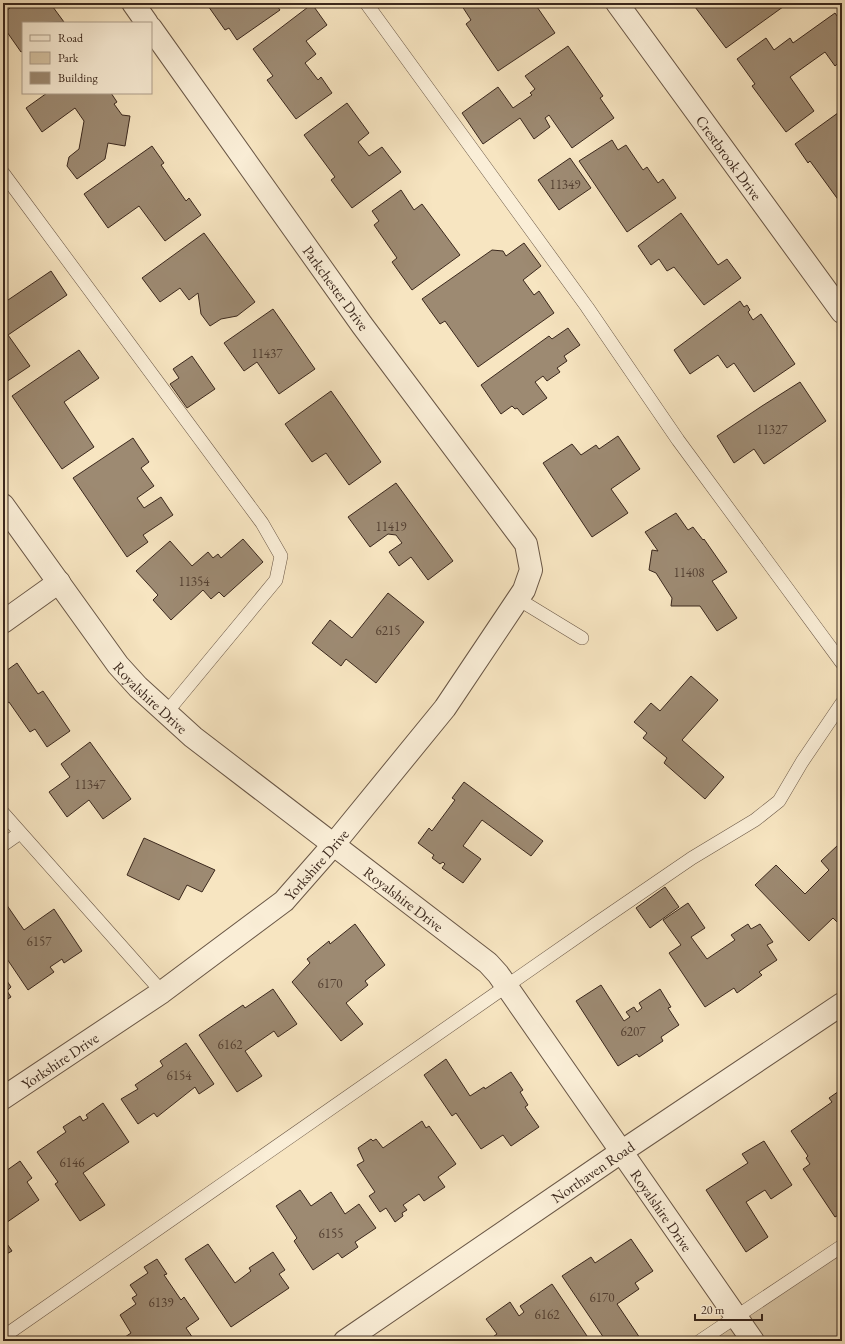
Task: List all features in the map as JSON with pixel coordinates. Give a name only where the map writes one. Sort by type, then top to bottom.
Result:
[{"type":"street","points":[[133,3],[146,22]]},
{"type":"street","name":"Crestbrook Drive","points":[[617,3],[842,312]]},
{"type":"street","name":"Parkchester Drive","points":[[152,29],[362,325],[526,544]]},
{"type":"street","name":"Royalshire Drive","points":[[3,505],[118,664],[138,688],[193,737],[488,963],[507,986],[621,1152],[754,1341]]},
{"type":"street","name":"Yorkshire Drive","points":[[3,1098],[162,992],[284,901],[334,844],[445,708],[524,590],[531,570],[526,544]]},
{"type":"street","points":[[3,622],[60,582]]},
{"type":"street","name":"Northaven Road","points":[[345,1341],[621,1152],[842,1004]]},
{"type":"lane","points":[[366,3],[587,307],[678,440],[842,664]]},
{"type":"lane","points":[[3,173],[262,523],[281,556],[276,580],[166,713]]},
{"type":"lane","points":[[518,599],[582,638]]},
{"type":"lane","points":[[3,1337],[692,858],[755,820],[779,801],[802,762],[842,703]]},
{"type":"lane","points":[[3,813],[162,992]]},
{"type":"lane","points":[[3,845],[20,833]]},
{"type":"lane","points":[[700,1341],[842,1246]]},
{"type":"green space","points":[[842,1252],[842,1341],[709,1341]]},
{"type":"building","points":[[7,3],[50,3],[64,22],[22,22],[21,52],[7,32],[3,34],[3,13],[10,8]]},
{"type":"building","points":[[206,3],[275,3],[280,10],[237,40],[229,28],[225,30]]},
{"type":"building","points":[[460,3],[528,3],[530,7],[535,4],[555,33],[498,71],[466,24],[471,20]]},
{"type":"building","points":[[692,3],[786,3],[787,4],[726,48]]},
{"type":"building","points":[[312,4],[327,25],[306,41],[316,54],[305,63],[318,80],[321,77],[332,93],[296,119],[267,80],[273,76],[253,49]]},
{"type":"building","points":[[835,13],[842,23],[842,60],[835,66],[825,52],[790,77],[814,111],[786,132],[752,86],[755,84],[737,59],[766,38],[774,50],[790,38],[793,43]]},
{"type":"building","points":[[568,46],[603,96],[600,98],[614,118],[572,148],[549,115],[545,118],[550,127],[534,139],[520,118],[483,144],[462,113],[498,87],[513,108],[532,95],[530,93],[535,89],[525,76]]},
{"type":"building","points":[[46,94],[112,94],[117,102],[114,104],[122,115],[130,116],[125,146],[108,143],[105,159],[77,179],[67,166],[69,157],[79,149],[84,121],[75,108],[42,132],[26,108]]},
{"type":"building","points":[[347,103],[369,133],[358,142],[369,156],[382,147],[401,172],[352,208],[331,180],[335,177],[304,135]]},
{"type":"building","points":[[842,110],[842,205],[810,161],[808,163],[795,144]]},
{"type":"building","points":[[612,140],[618,150],[626,145],[643,170],[647,167],[658,183],[663,179],[676,198],[627,232],[579,161]]},
{"type":"building","points":[[152,146],[164,163],[161,165],[186,201],[189,198],[201,215],[165,241],[139,206],[108,228],[84,194]]},
{"type":"building","points":[[570,158],[591,188],[559,210],[538,180]]},
{"type":"building","points":[[401,190],[414,210],[422,204],[460,255],[412,290],[392,262],[397,258],[374,225],[379,221],[372,211]]},
{"type":"building","points":[[681,213],[718,265],[727,259],[741,278],[704,305],[674,267],[667,271],[659,259],[651,265],[638,246]]},
{"type":"building","points":[[204,233],[255,302],[237,316],[221,319],[210,326],[201,314],[198,293],[189,300],[180,288],[160,302],[142,278]]},
{"type":"building","points":[[524,243],[541,266],[523,280],[534,295],[539,291],[554,313],[478,367],[445,321],[440,324],[422,299],[492,250],[503,251],[506,256]]},
{"type":"building","points":[[51,271],[67,295],[8,335],[30,366],[3,384],[3,296],[5,295],[8,300]]},
{"type":"building","points":[[740,301],[744,307],[747,305],[750,310],[748,312],[753,320],[761,314],[795,364],[754,392],[734,363],[727,368],[718,355],[690,374],[674,350]]},
{"type":"building","points":[[273,309],[315,369],[279,394],[257,362],[244,371],[224,343]]},
{"type":"building","points":[[568,328],[580,345],[564,356],[567,361],[557,368],[560,372],[547,381],[543,376],[535,382],[547,398],[523,415],[517,408],[515,409],[512,406],[501,414],[481,385],[549,336],[552,339]]},
{"type":"building","points":[[79,350],[99,378],[64,402],[94,447],[62,469],[12,396]]},
{"type":"building","points":[[192,356],[215,389],[187,408],[170,384],[179,378],[173,369]]},
{"type":"building","points":[[800,382],[826,421],[764,464],[754,449],[734,463],[717,436]]},
{"type":"building","points":[[331,391],[381,462],[349,485],[326,453],[312,462],[285,424]]},
{"type":"building","points":[[618,436],[640,469],[611,489],[628,513],[592,537],[543,463],[572,444],[581,455],[596,445],[599,449]]},
{"type":"building","points":[[133,438],[149,462],[141,468],[154,486],[137,498],[144,508],[161,497],[173,515],[143,535],[148,542],[127,557],[73,478]]},
{"type":"building","points":[[396,483],[453,561],[428,580],[411,557],[399,566],[389,552],[402,543],[396,535],[388,534],[370,547],[348,517]]},
{"type":"building","points":[[676,513],[688,530],[693,527],[703,540],[704,539],[727,572],[712,581],[737,618],[717,631],[700,606],[671,606],[672,598],[656,573],[649,570],[652,550],[658,551],[645,532]]},
{"type":"building","points":[[243,539],[263,562],[224,597],[219,592],[211,599],[203,590],[171,620],[153,600],[158,595],[136,571],[170,541],[192,566],[208,552],[213,558],[218,554],[221,558]]},
{"type":"building","points":[[388,593],[424,622],[376,683],[346,659],[341,666],[312,643],[330,620],[352,638]]},
{"type":"building","points":[[17,663],[38,694],[43,691],[70,731],[47,747],[35,729],[30,732],[9,702],[3,706],[3,673]]},
{"type":"building","points":[[691,676],[718,700],[682,740],[724,777],[705,799],[664,763],[667,758],[643,738],[647,733],[634,722],[651,703],[660,711]]},
{"type":"building","points":[[90,742],[131,799],[103,819],[89,800],[67,817],[49,792],[70,777],[61,764]]},
{"type":"building","points":[[464,782],[543,841],[531,856],[482,820],[463,846],[481,859],[463,883],[442,868],[445,864],[443,862],[440,864],[432,858],[434,855],[418,843],[429,828],[432,831],[455,800],[452,798]]},
{"type":"building","points":[[144,838],[215,870],[202,892],[187,885],[179,900],[127,875]]},
{"type":"building","points":[[838,845],[842,849],[842,920],[839,924],[833,918],[809,941],[755,885],[776,865],[805,894],[829,870],[821,861]]},
{"type":"building","points":[[665,887],[679,907],[650,928],[636,908]]},
{"type":"building","points":[[3,901],[24,930],[54,909],[82,951],[64,963],[62,959],[50,967],[54,972],[28,990],[3,953]]},
{"type":"building","points":[[688,903],[705,928],[691,937],[707,959],[735,940],[731,935],[748,924],[751,929],[760,924],[773,942],[767,945],[777,960],[759,972],[762,975],[737,993],[734,988],[705,1007],[669,953],[681,945],[663,920]]},
{"type":"building","points":[[355,924],[385,965],[365,981],[368,985],[346,1003],[363,1024],[341,1041],[292,982],[310,963],[307,959],[329,941],[330,944]]},
{"type":"building","points":[[3,975],[11,987],[7,991],[11,997],[3,1002]]},
{"type":"building","points":[[601,985],[624,1021],[630,1017],[626,1012],[634,1007],[637,1012],[642,1008],[639,1003],[660,989],[671,1007],[668,1008],[679,1025],[661,1037],[663,1041],[639,1057],[637,1054],[618,1066],[576,1001]]},
{"type":"building","points":[[273,989],[297,1024],[278,1037],[274,1031],[245,1051],[262,1076],[237,1092],[199,1035],[243,1005],[245,1008]]},
{"type":"building","points":[[186,1043],[214,1084],[199,1094],[195,1087],[157,1117],[154,1113],[138,1124],[121,1099],[138,1089],[135,1085],[163,1066],[160,1061]]},
{"type":"building","points":[[446,1059],[470,1096],[484,1087],[485,1089],[511,1072],[523,1090],[520,1092],[528,1105],[525,1107],[539,1127],[511,1146],[503,1135],[481,1149],[456,1113],[452,1116],[424,1075]]},
{"type":"building","points":[[842,1089],[842,1163],[840,1164],[842,1167],[842,1213],[835,1217],[803,1169],[810,1164],[806,1158],[808,1156],[791,1131],[832,1102],[829,1098]]},
{"type":"building","points":[[103,1103],[129,1142],[83,1173],[105,1205],[80,1221],[55,1184],[58,1182],[37,1152],[66,1132],[63,1127],[80,1116],[83,1121],[88,1118],[86,1115]]},
{"type":"building","points":[[422,1121],[426,1128],[429,1126],[456,1164],[438,1177],[445,1187],[424,1201],[419,1194],[403,1205],[407,1210],[402,1213],[403,1216],[395,1222],[386,1208],[380,1212],[369,1196],[375,1192],[357,1165],[364,1161],[358,1148],[371,1139],[373,1141],[376,1139],[383,1148]]},
{"type":"building","points":[[764,1141],[792,1185],[771,1199],[765,1190],[746,1202],[768,1237],[746,1252],[706,1190],[748,1163],[742,1154]]},
{"type":"building","points":[[20,1161],[32,1178],[27,1182],[39,1200],[3,1225],[3,1173]]},
{"type":"building","points":[[300,1190],[311,1206],[331,1192],[345,1214],[359,1204],[376,1228],[355,1242],[358,1247],[342,1258],[338,1253],[313,1270],[294,1241],[297,1238],[276,1206]]},
{"type":"building","points":[[3,1238],[12,1251],[3,1256]]},
{"type":"building","points":[[631,1239],[653,1271],[635,1283],[639,1289],[617,1304],[642,1341],[606,1341],[562,1276],[591,1257],[595,1263]]},
{"type":"building","points":[[208,1244],[235,1283],[251,1271],[249,1268],[273,1252],[285,1270],[279,1274],[289,1288],[231,1327],[185,1259]]},
{"type":"building","points":[[157,1259],[167,1274],[164,1275],[181,1300],[184,1297],[199,1319],[186,1328],[195,1341],[119,1341],[131,1333],[120,1315],[136,1304],[132,1298],[137,1295],[130,1285],[148,1273],[144,1267]]},
{"type":"building","points":[[552,1284],[587,1336],[580,1341],[487,1341],[497,1334],[486,1319],[510,1302],[519,1316],[524,1312],[520,1306]]}]
